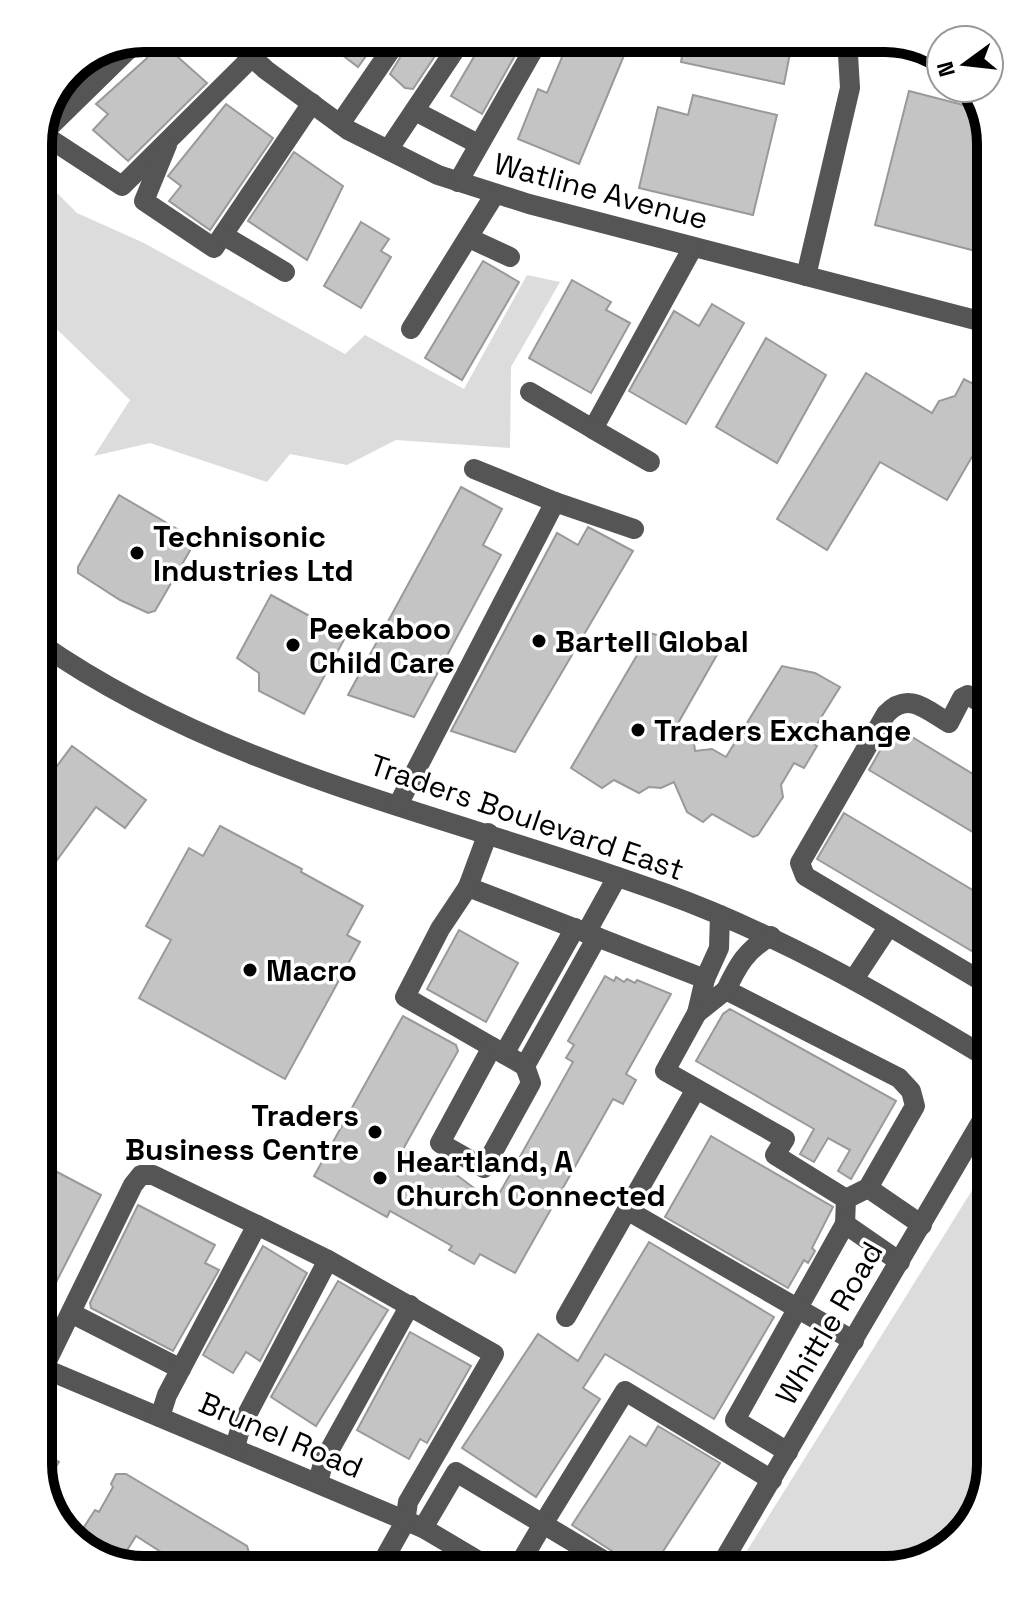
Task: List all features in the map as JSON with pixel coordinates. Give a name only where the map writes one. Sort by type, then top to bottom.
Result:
[{"type":"street","name":"Watline Avenue","points":[[245,52],[340,124],[458,182],[977,320]]},
{"type":"street","points":[[340,124],[389,52]]},
{"type":"street","points":[[388,150],[454,52]]},
{"type":"street","points":[[458,182],[532,52]]},
{"type":"street","points":[[806,276],[850,88],[848,52]]},
{"type":"street","points":[[55,121],[122,55]]},
{"type":"street","points":[[52,140],[122,186],[167,145],[251,58]]},
{"type":"street","points":[[167,145],[144,201],[214,248],[312,103]]},
{"type":"street","points":[[415,111],[478,144]]},
{"type":"street","points":[[411,329],[495,194]]},
{"type":"street","points":[[223,235],[285,272]]},
{"type":"street","points":[[469,238],[510,257]]},
{"type":"street","points":[[593,429],[693,247]]},
{"type":"street","points":[[530,392],[650,462]]},
{"type":"street","points":[[474,469],[555,502],[634,529]]},
{"type":"street","points":[[398,805],[555,502]]},
{"type":"street","name":"Traders Boulevard East","points":[[52,651],[111,689],[167,719],[245,752],[617,877],[771,936],[854,979],[977,1052]]},
{"type":"street","points":[[977,700],[968,695],[962,698],[949,723],[911,700],[898,702],[886,714],[800,863],[805,876],[977,978]]},
{"type":"street","points":[[488,833],[468,887],[440,929],[405,997],[498,1051],[525,1066],[531,1083],[484,1168],[440,1143],[498,1051],[586,933]]},
{"type":"street","points":[[525,1066],[586,933],[617,877]]},
{"type":"street","points":[[468,887],[705,979]]},
{"type":"street","points":[[720,915],[719,948],[705,979],[697,1013],[665,1071],[785,1139],[775,1155],[846,1199]]},
{"type":"street","points":[[854,979],[889,926]]},
{"type":"street","points":[[697,1013],[726,990],[745,955],[771,936]]},
{"type":"street","points":[[726,990],[899,1078],[911,1091],[915,1106],[868,1188],[846,1199]]},
{"type":"street","points":[[566,1317],[696,1089]]},
{"type":"street","name":"Whittle Road","points":[[726,1556],[977,1129]]},
{"type":"street","points":[[52,1348],[141,1175],[153,1175],[257,1225],[328,1260],[494,1354],[408,1502],[414,1525]]},
{"type":"street","points":[[868,1188],[922,1225]]},
{"type":"street","points":[[788,1452],[735,1420],[845,1224],[846,1199]]},
{"type":"street","points":[[627,1210],[854,1341]]},
{"type":"street","points":[[845,1224],[900,1262]]},
{"type":"street","points":[[160,1417],[181,1369],[257,1225]]},
{"type":"street","points":[[235,1447],[241,1426],[328,1260]]},
{"type":"street","points":[[318,1482],[324,1460],[410,1305]]},
{"type":"street","points":[[71,1313],[181,1369]]},
{"type":"street","name":"Brunel Road","points":[[52,1373],[318,1482],[414,1525],[470,1556]]},
{"type":"street","points":[[524,1556],[625,1391],[772,1480]]},
{"type":"street","points":[[389,1556],[456,1472],[597,1556]]},
{"type":"street","points":[[451,1556],[456,1548]]},
{"type":"shaded area","points":[[52,188],[77,213],[144,243],[345,354],[365,335],[464,389],[527,275],[560,282],[511,367],[510,448],[396,440],[347,465],[290,454],[267,482],[150,443],[94,456],[130,400],[52,325]]},
{"type":"shaded area","points":[[977,1182],[977,1464],[972,1493],[961,1515],[936,1540],[903,1554],[744,1556]]},
{"type":"building","points":[[151,52],[172,52],[207,83],[128,161],[93,130],[108,114],[96,104]]},
{"type":"building","points":[[338,52],[369,52],[358,67]]},
{"type":"building","points":[[403,52],[438,52],[413,89],[405,88],[390,74]]},
{"type":"building","points":[[477,52],[517,52],[482,114],[451,96]]},
{"type":"building","points":[[564,52],[625,53],[579,164],[518,139],[538,89],[547,93]]},
{"type":"building","points":[[683,52],[790,52],[784,84],[681,62]]},
{"type":"building","points":[[909,91],[925,95],[925,104],[968,106],[974,121],[977,144],[977,251],[875,225]]},
{"type":"building","points":[[693,95],[777,115],[753,215],[639,188],[658,107],[688,115]]},
{"type":"building","points":[[226,104],[273,138],[210,230],[169,201],[181,186],[168,176]]},
{"type":"building","points":[[294,152],[343,186],[307,260],[248,221]]},
{"type":"building","points":[[361,222],[389,239],[381,251],[391,257],[361,308],[324,286]]},
{"type":"building","points":[[483,261],[519,282],[462,380],[425,358]]},
{"type":"building","points":[[572,280],[611,302],[606,310],[630,323],[591,393],[529,358]]},
{"type":"building","points":[[712,304],[744,323],[686,424],[629,391],[674,311],[699,326]]},
{"type":"building","points":[[766,338],[826,375],[777,463],[716,427]]},
{"type":"building","points":[[866,373],[932,413],[939,401],[955,396],[964,379],[977,386],[977,401],[973,409],[977,411],[977,448],[947,500],[880,462],[827,550],[777,519]]},
{"type":"building","points":[[461,487],[502,509],[483,545],[501,555],[414,717],[348,695]]},
{"type":"building","name":"Technisonic Industries Ltd","points":[[119,495],[196,540],[155,611],[148,613],[120,600],[78,573],[78,567]]},
{"type":"building","name":"Bartell Global","points":[[588,527],[633,551],[515,752],[451,731],[557,533],[578,545]]},
{"type":"building","name":"Peekaboo Child Care","points":[[271,595],[346,636],[304,714],[259,691],[259,673],[237,658]]},
{"type":"building","name":"Traders Exchange","points":[[650,633],[718,653],[677,725],[693,735],[695,751],[712,749],[726,757],[782,666],[815,673],[840,687],[807,740],[817,746],[804,768],[794,763],[781,785],[783,797],[758,835],[753,837],[712,814],[703,822],[687,812],[674,782],[661,788],[649,787],[639,793],[614,780],[602,788],[571,768]]},
{"type":"building","points":[[894,726],[977,776],[977,835],[869,770]]},
{"type":"building","points":[[72,746],[146,800],[125,828],[96,807],[52,867],[52,773]]},
{"type":"building","points":[[844,813],[977,893],[977,954],[817,859]]},
{"type":"building","name":"Macro","points":[[220,826],[302,869],[301,872],[363,906],[347,935],[360,942],[285,1079],[139,998],[171,940],[146,926],[189,848],[203,856]]},
{"type":"building","points":[[459,930],[518,963],[486,1022],[427,989]]},
{"type":"building","name":"Traders Business Centre","points":[[605,976],[614,981],[616,977],[624,982],[627,979],[635,983],[637,980],[671,994],[626,1074],[636,1080],[623,1104],[613,1099],[515,1273],[480,1254],[474,1264],[449,1250],[452,1246],[390,1211],[387,1217],[314,1176],[403,1016],[456,1045],[458,1051],[402,1151],[458,1176],[494,1203],[573,1062],[566,1058],[574,1045],[568,1041]]},
{"type":"building","points":[[730,1009],[896,1101],[851,1179],[838,1171],[850,1150],[828,1138],[814,1162],[800,1154],[814,1129],[696,1061],[723,1014]]},
{"type":"building","points":[[711,1136],[833,1207],[812,1248],[815,1251],[808,1263],[804,1260],[788,1288],[665,1217]]},
{"type":"building","points":[[52,1169],[101,1195],[52,1290]]},
{"type":"building","points":[[138,1205],[215,1245],[205,1263],[219,1270],[173,1351],[91,1308],[90,1303]]},
{"type":"building","points":[[649,1242],[774,1317],[714,1419],[605,1354],[583,1388],[600,1399],[536,1497],[462,1448],[538,1334],[578,1361]]},
{"type":"building","points":[[263,1246],[307,1273],[260,1361],[246,1352],[233,1373],[203,1355]]},
{"type":"building","points":[[338,1281],[388,1310],[316,1426],[271,1397]]},
{"type":"building","points":[[410,1332],[471,1366],[427,1443],[420,1439],[409,1459],[357,1430]]},
{"type":"building","points":[[658,1426],[720,1463],[660,1556],[620,1556],[572,1525],[630,1436],[646,1446]]},
{"type":"building","points":[[52,1457],[59,1462],[53,1471]]},
{"type":"building","points":[[116,1474],[126,1474],[247,1546],[249,1553],[247,1556],[167,1556],[136,1536],[125,1554],[104,1546],[82,1531],[95,1510],[99,1512],[113,1487],[111,1484]]},
{"type":"place","name":"Technisonic Industries Ltd","points":[[137,553]]},
{"type":"place","name":"Bartell Global","points":[[539,641]]},
{"type":"place","name":"Peekaboo Child Care","points":[[293,645]]},
{"type":"place","name":"Traders Exchange","points":[[638,730]]},
{"type":"place","name":"Macro","points":[[250,970]]},
{"type":"place","name":"Traders Business Centre","points":[[375,1132]]},
{"type":"place","name":"Heartland, A Church Connected","points":[[380,1178]]}]
